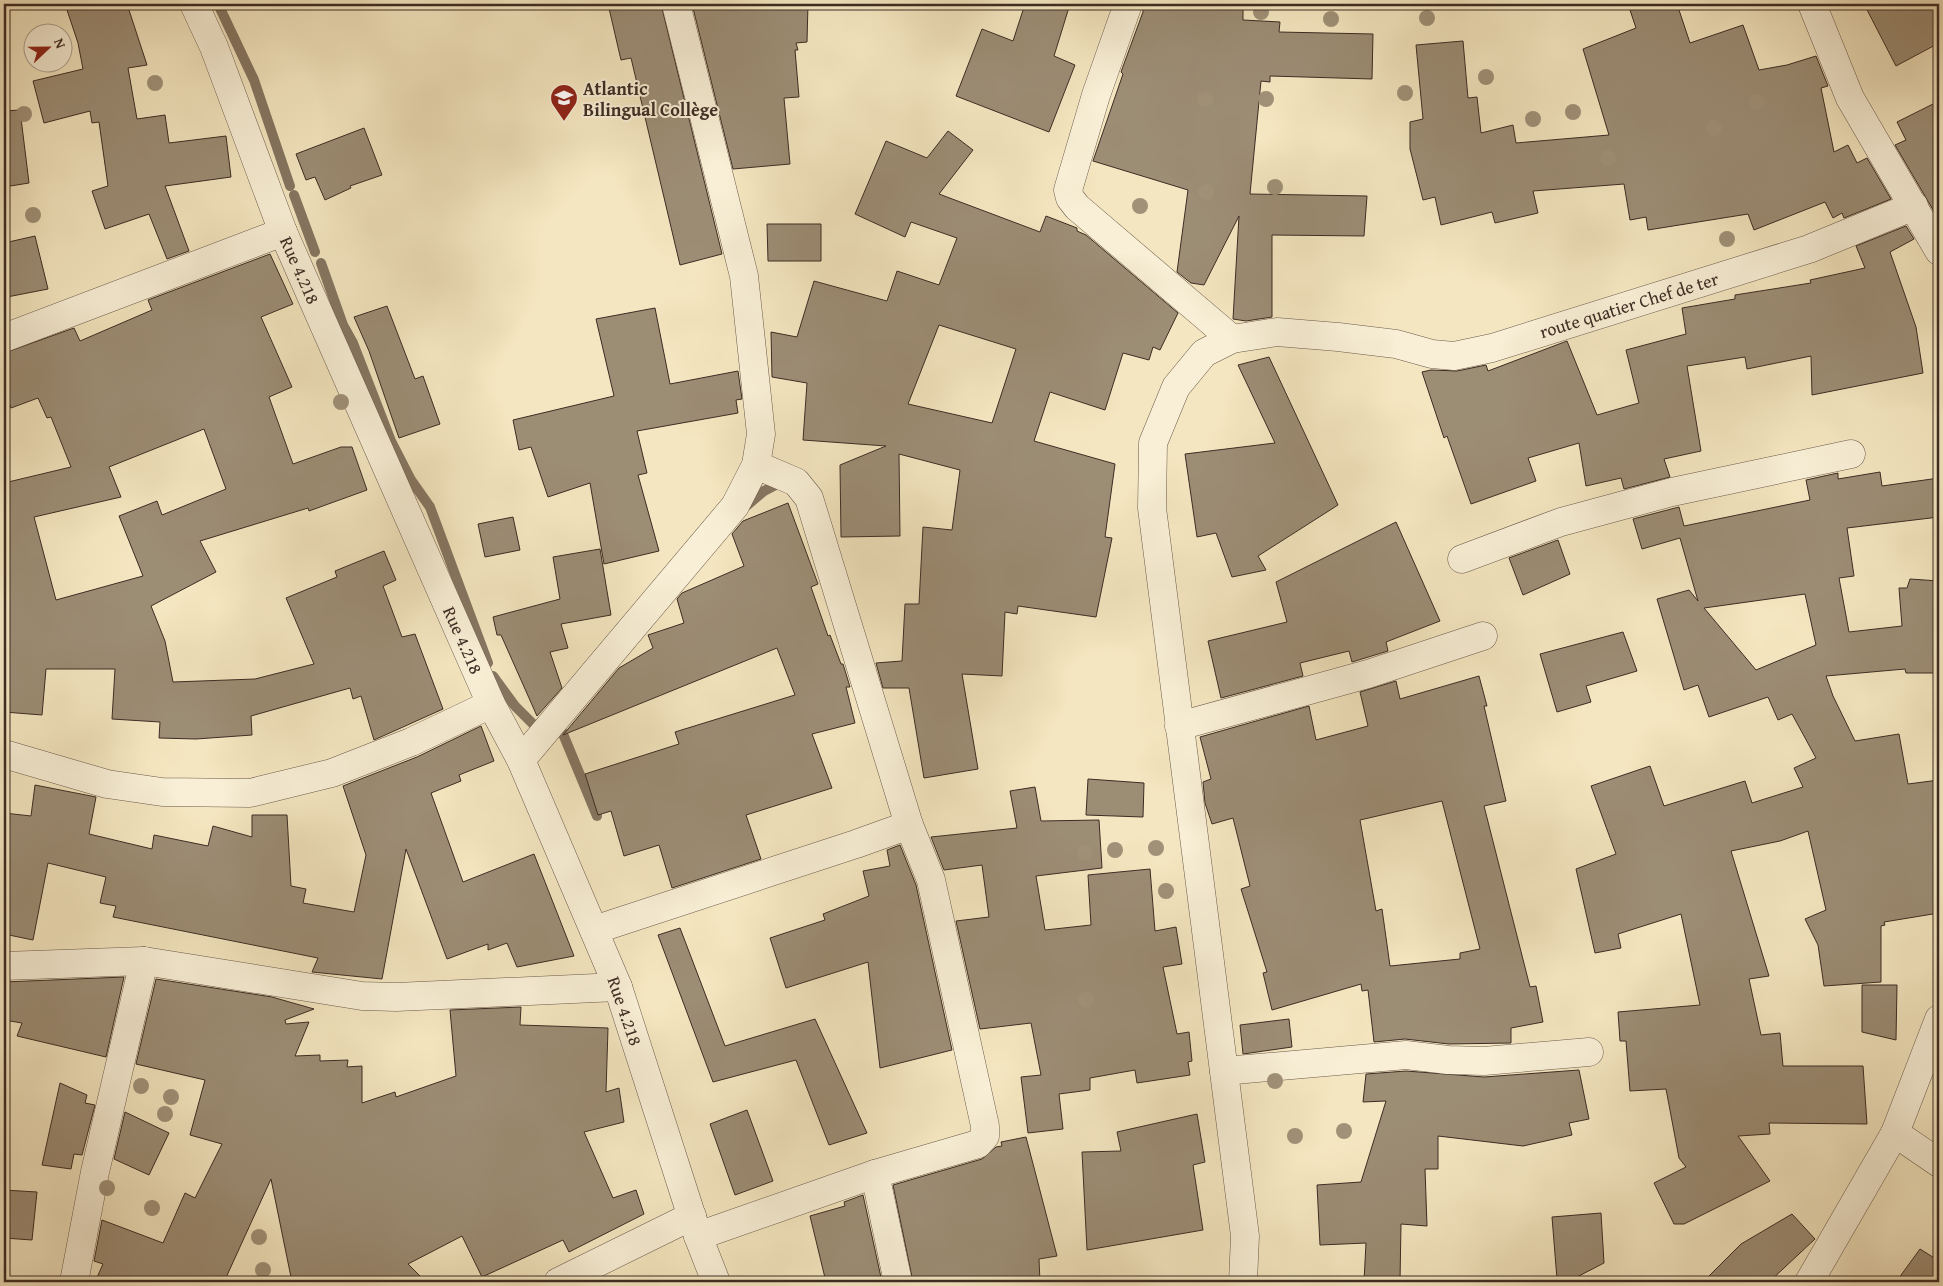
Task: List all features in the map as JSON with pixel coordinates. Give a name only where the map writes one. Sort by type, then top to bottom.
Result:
[{"type":"street","name":"Rue 4.218","points":[[194,4],[214,47],[283,232],[491,704],[521,760],[618,987],[695,1226],[716,1282]]},
{"type":"street","points":[[521,760],[735,506],[756,465],[762,434],[744,276],[676,4]]},
{"type":"street","points":[[1128,4],[1096,95],[1068,190],[1070,198],[1077,207],[1232,339]]},
{"type":"street","points":[[1812,4],[1850,98],[1939,251]]},
{"type":"street","name":"route quatier Chef de ter","points":[[1243,1282],[1244,1236],[1152,508],[1153,443],[1176,386],[1204,353],[1232,339],[1277,332],[1396,344],[1432,354],[1454,356],[1492,348],[1810,248],[1914,206]]},
{"type":"street","points":[[4,338],[283,232]]},
{"type":"street","points":[[1462,559],[1562,522],[1672,492],[1852,454]]},
{"type":"street","points":[[558,1282],[695,1226],[978,1144],[985,1136],[985,1126],[930,880],[909,825],[809,498],[796,482],[756,465]]},
{"type":"street","points":[[1179,726],[1368,674],[1483,636]]},
{"type":"street","points":[[4,754],[107,784],[162,792],[250,793],[332,773],[411,742],[491,704]]},
{"type":"street","points":[[594,930],[909,825]]},
{"type":"street","points":[[4,966],[144,961],[362,996],[396,997],[618,987]]},
{"type":"street","points":[[74,1282],[95,1172],[144,961]]},
{"type":"street","points":[[1809,1282],[1895,1133],[1939,1019]]},
{"type":"street","points":[[1224,1072],[1406,1054],[1448,1060],[1484,1061],[1589,1052]]},
{"type":"street","points":[[1895,1133],[1939,1163]]},
{"type":"street","points":[[874,1174],[898,1282]]},
{"type":"building","points":[[65,4],[127,4],[147,65],[128,68],[137,119],[165,115],[169,143],[226,136],[231,177],[165,186],[189,251],[167,259],[149,214],[105,229],[92,191],[108,186],[99,122],[92,123],[90,111],[44,123],[33,81],[83,69],[78,43]]},
{"type":"building","points":[[608,4],[661,4],[722,254],[680,265],[631,58],[621,60]]},
{"type":"building","points":[[692,4],[808,4],[807,42],[796,43],[798,50],[795,50],[799,97],[784,98],[790,164],[733,169]]},
{"type":"building","points":[[1025,4],[1070,4],[1054,56],[1075,65],[1049,132],[956,96],[982,29],[1013,41]]},
{"type":"building","points":[[1143,4],[1243,4],[1243,20],[1280,22],[1279,32],[1373,34],[1372,79],[1270,76],[1270,82],[1261,81],[1250,194],[1367,196],[1364,236],[1272,235],[1272,317],[1246,321],[1233,319],[1239,216],[1204,285],[1191,283],[1177,272],[1188,190],[1093,161],[1123,74],[1121,72],[1143,12]]},
{"type":"building","points":[[1628,4],[1677,4],[1690,43],[1743,25],[1759,70],[1787,65],[1816,56],[1828,86],[1821,88],[1834,152],[1848,145],[1857,163],[1867,158],[1891,199],[1844,218],[1842,213],[1833,218],[1825,202],[1754,230],[1748,214],[1648,230],[1646,217],[1630,220],[1624,184],[1533,191],[1538,213],[1495,223],[1492,212],[1441,225],[1435,197],[1423,200],[1410,149],[1410,122],[1423,119],[1416,45],[1463,41],[1468,98],[1477,97],[1481,133],[1513,125],[1516,143],[1609,135],[1583,49],[1636,28]]},
{"type":"building","points":[[1864,4],[1939,4],[1939,43],[1896,66]]},
{"type":"building","points":[[1939,101],[1939,220],[1895,145],[1906,140],[1897,122]]},
{"type":"building","points":[[20,110],[29,183],[4,187],[4,111]]},
{"type":"building","points":[[364,128],[382,175],[350,186],[351,188],[325,200],[315,177],[306,180],[296,154]]},
{"type":"building","points":[[948,131],[973,150],[939,194],[1040,232],[1046,216],[1077,228],[1077,231],[1086,235],[1178,313],[1160,350],[1153,347],[1149,360],[1123,353],[1105,410],[1050,392],[1034,441],[1115,464],[1105,537],[1112,538],[1096,617],[1018,606],[1017,614],[1005,612],[1002,676],[962,674],[978,769],[924,778],[909,688],[883,688],[876,663],[902,661],[905,604],[919,604],[923,527],[952,530],[960,470],[899,454],[900,536],[841,537],[840,465],[886,446],[803,440],[807,383],[772,377],[771,332],[797,337],[814,281],[887,301],[897,271],[939,285],[957,238],[911,222],[905,237],[855,214],[886,141],[927,158]],"holes":[[[939,325],[1016,349],[992,423],[908,404]]]},
{"type":"building","points":[[767,224],[821,224],[821,261],[768,261]]},
{"type":"building","points":[[1906,226],[1914,239],[1890,252],[1916,327],[1923,373],[1812,395],[1811,356],[1747,369],[1745,357],[1687,366],[1701,451],[1664,459],[1670,477],[1624,489],[1621,478],[1586,486],[1579,443],[1528,458],[1536,481],[1471,504],[1447,436],[1444,438],[1422,372],[1431,370],[1457,371],[1486,365],[1488,371],[1567,341],[1597,415],[1639,403],[1626,350],[1686,334],[1682,308],[1735,299],[1735,295],[1811,283],[1810,280],[1865,268],[1856,246]]},
{"type":"building","points":[[35,236],[48,289],[7,297],[4,284],[4,243]]},
{"type":"building","points":[[270,254],[293,304],[261,317],[292,387],[269,397],[293,464],[341,447],[352,447],[367,490],[309,511],[308,508],[200,541],[216,572],[151,606],[165,641],[173,682],[255,679],[314,664],[286,598],[337,577],[335,571],[384,551],[396,580],[383,586],[402,637],[415,634],[443,709],[374,740],[361,696],[353,699],[350,688],[251,716],[252,735],[196,739],[159,738],[160,722],[112,719],[115,669],[46,669],[42,715],[4,712],[4,483],[71,467],[51,417],[47,418],[38,398],[11,408],[4,389],[4,353],[74,328],[80,341],[152,310],[148,300]],"holes":[[[204,429],[226,489],[162,515],[157,501],[119,516],[143,576],[56,600],[34,517],[121,497],[109,467]]]},
{"type":"building","points":[[387,306],[415,379],[423,376],[440,424],[399,438],[369,351],[354,317]]},
{"type":"building","points":[[655,308],[670,384],[738,371],[742,399],[736,400],[738,413],[637,431],[647,473],[638,475],[659,551],[604,564],[590,483],[548,497],[531,447],[519,450],[513,420],[614,396],[596,319]]},
{"type":"building","points":[[1269,357],[1338,505],[1258,556],[1266,570],[1232,577],[1216,533],[1197,537],[1185,454],[1275,443],[1238,365]]},
{"type":"building","points":[[1880,472],[1882,486],[1939,478],[1939,517],[1847,528],[1854,576],[1839,578],[1849,632],[1902,626],[1899,588],[1907,588],[1910,579],[1939,581],[1939,673],[1906,673],[1905,669],[1826,676],[1833,696],[1855,741],[1899,734],[1908,784],[1939,780],[1939,913],[1884,922],[1885,925],[1881,926],[1881,982],[1824,986],[1818,945],[1805,919],[1826,910],[1808,831],[1780,841],[1731,851],[1769,976],[1749,979],[1761,1035],[1780,1033],[1783,1066],[1863,1066],[1867,1124],[1769,1123],[1770,1134],[1738,1136],[1770,1181],[1684,1224],[1674,1224],[1654,1183],[1686,1167],[1679,1158],[1666,1089],[1630,1091],[1626,1041],[1620,1041],[1618,1012],[1700,1005],[1681,914],[1618,934],[1621,948],[1595,953],[1576,869],[1616,854],[1591,786],[1650,766],[1664,806],[1745,781],[1752,803],[1803,787],[1794,768],[1816,758],[1792,714],[1778,720],[1768,697],[1709,717],[1698,685],[1684,690],[1657,599],[1689,590],[1698,601],[1680,538],[1642,549],[1633,519],[1679,507],[1684,526],[1810,500],[1806,480],[1838,473],[1838,479]],"holes":[[[1805,594],[1816,645],[1756,670],[1704,608]]]},
{"type":"building","points":[[788,503],[818,584],[811,587],[828,636],[830,635],[841,664],[843,664],[850,687],[846,687],[855,723],[812,734],[832,788],[746,815],[761,859],[672,888],[659,845],[624,856],[611,811],[598,815],[585,774],[679,744],[675,732],[795,695],[777,648],[563,735],[619,668],[653,648],[648,635],[684,623],[677,599],[682,593],[744,566],[732,534],[743,521]]},
{"type":"building","points":[[513,517],[520,550],[485,557],[478,524]]},
{"type":"building","points":[[1396,522],[1440,621],[1386,642],[1388,651],[1352,662],[1349,651],[1300,663],[1303,676],[1221,698],[1208,641],[1287,622],[1276,582]]},
{"type":"building","points":[[1558,540],[1570,574],[1523,595],[1509,558]]},
{"type":"building","points":[[600,549],[611,615],[561,624],[568,648],[550,652],[562,688],[537,716],[501,635],[497,635],[493,617],[560,599],[553,557]]},
{"type":"building","points":[[1623,632],[1637,671],[1586,686],[1591,702],[1557,712],[1540,654]]},
{"type":"building","points":[[1479,676],[1506,801],[1484,806],[1530,987],[1536,986],[1543,1022],[1511,1028],[1511,1043],[1449,1044],[1405,1039],[1374,1042],[1368,990],[1362,991],[1361,984],[1272,1010],[1263,973],[1267,972],[1241,889],[1250,886],[1233,818],[1212,824],[1205,803],[1203,782],[1211,779],[1200,737],[1309,706],[1316,740],[1368,726],[1360,692],[1396,681],[1400,699]],"holes":[[[1442,801],[1480,949],[1460,953],[1460,959],[1390,966],[1382,909],[1376,911],[1360,820]]]},
{"type":"building","points":[[481,726],[494,761],[459,775],[461,781],[431,793],[463,882],[534,854],[574,956],[517,967],[507,943],[488,950],[488,944],[447,959],[406,849],[382,979],[312,972],[318,958],[113,917],[116,906],[100,903],[106,877],[48,863],[33,940],[4,934],[4,813],[31,816],[35,785],[96,797],[89,834],[152,849],[154,835],[208,846],[213,826],[252,837],[252,815],[287,815],[291,886],[306,889],[303,903],[354,912],[366,855],[343,786],[417,757]]},
{"type":"building","points":[[1088,779],[1144,783],[1143,817],[1086,815]]},
{"type":"building","points":[[1035,787],[1041,821],[1099,820],[1102,868],[1036,876],[1045,930],[1091,925],[1088,875],[1150,869],[1155,931],[1176,927],[1182,964],[1163,967],[1177,1034],[1189,1032],[1192,1061],[1188,1062],[1190,1075],[1137,1083],[1135,1070],[1090,1078],[1090,1090],[1059,1094],[1063,1129],[1028,1133],[1021,1077],[1041,1075],[1031,1023],[980,1029],[956,921],[989,917],[982,865],[944,870],[931,837],[1017,828],[1010,791]]},
{"type":"building","points":[[900,845],[916,885],[952,1050],[880,1068],[868,962],[786,988],[770,938],[825,920],[823,914],[869,896],[863,871],[890,866],[887,850]]},
{"type":"building","points":[[680,928],[725,1046],[815,1019],[867,1133],[829,1145],[796,1060],[713,1082],[658,935]]},
{"type":"building","points":[[124,977],[106,1057],[17,1036],[22,1023],[4,1020],[4,982]]},
{"type":"building","points":[[156,979],[272,997],[314,1009],[285,1020],[286,1024],[309,1022],[295,1056],[320,1055],[320,1061],[348,1060],[347,1067],[362,1066],[362,1103],[395,1092],[396,1097],[456,1076],[450,1010],[521,1007],[520,1025],[608,1028],[606,1092],[619,1088],[624,1122],[584,1132],[613,1198],[636,1190],[644,1214],[569,1252],[563,1240],[482,1277],[462,1236],[408,1264],[426,1282],[292,1282],[271,1179],[224,1282],[95,1282],[103,1264],[94,1261],[102,1220],[163,1243],[185,1193],[195,1198],[222,1144],[190,1135],[205,1080],[136,1064]]},
{"type":"building","points":[[1862,985],[1897,985],[1896,1040],[1862,1032]]},
{"type":"building","points":[[1289,1019],[1292,1047],[1243,1054],[1240,1025]]},
{"type":"building","points":[[1579,1070],[1589,1119],[1569,1123],[1572,1135],[1523,1146],[1438,1136],[1438,1169],[1425,1169],[1427,1226],[1401,1224],[1400,1282],[1364,1282],[1366,1243],[1320,1245],[1317,1185],[1361,1182],[1386,1101],[1363,1102],[1366,1074],[1406,1071],[1484,1077]]},
{"type":"building","points":[[60,1083],[87,1095],[85,1103],[95,1105],[82,1155],[74,1154],[71,1169],[42,1165]]},
{"type":"building","points":[[747,1110],[773,1181],[735,1195],[710,1124]]},
{"type":"building","points":[[125,1112],[169,1133],[149,1175],[114,1159]]},
{"type":"building","points":[[1197,1114],[1205,1162],[1193,1165],[1203,1230],[1087,1250],[1082,1152],[1121,1151],[1117,1132]]},
{"type":"building","points":[[1026,1137],[1057,1256],[1039,1259],[1040,1282],[913,1282],[893,1185],[982,1159],[996,1147],[1002,1146],[1001,1142]]},
{"type":"building","points":[[4,1190],[37,1192],[32,1240],[4,1238]]},
{"type":"building","points":[[863,1195],[882,1282],[826,1282],[810,1216],[845,1206],[844,1202]]},
{"type":"building","points":[[1601,1213],[1604,1263],[1575,1278],[1557,1279],[1552,1217]]},
{"type":"building","points":[[1792,1214],[1815,1239],[1769,1282],[1703,1282],[1741,1244]]},
{"type":"building","points":[[1920,1249],[1939,1261],[1939,1282],[1896,1282]]},
{"type":"waterway","points":[[218,4],[254,80],[290,186]]},
{"type":"waterway","points":[[294,195],[315,252]]},
{"type":"waterway","points":[[321,263],[343,325],[353,343],[391,441],[411,480],[430,507],[488,663]]},
{"type":"waterway","points":[[744,508],[764,491],[783,481]]},
{"type":"waterway","points":[[493,676],[515,706],[534,725]]},
{"type":"waterway","points":[[561,729],[597,816]]},
{"type":"place","name":"Atlantic Bilingual Collège","points":[[564,122]]}]
